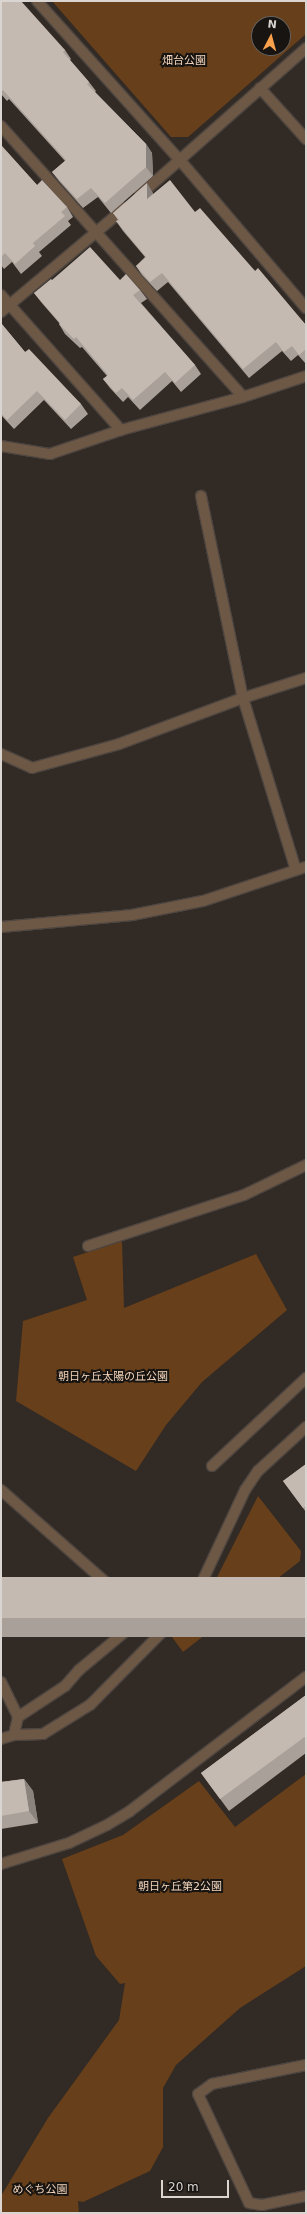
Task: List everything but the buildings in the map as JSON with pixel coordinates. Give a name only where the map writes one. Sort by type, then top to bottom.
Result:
[{"type":"street","points":[[38,1],[179,160],[306,308]]},
{"type":"street","points":[[1,312],[97,234],[306,48]]},
{"type":"street","points":[[260,88],[306,139]]},
{"type":"street","points":[[1,126],[242,397]]},
{"type":"street","points":[[1,295],[121,430]]},
{"type":"street","points":[[1,446],[50,454],[121,430],[242,397],[306,376]]},
{"type":"street","points":[[201,496],[243,698],[296,870]]},
{"type":"street","points":[[1,754],[32,768],[119,744],[243,698],[306,678]]},
{"type":"street","points":[[1,927],[132,915],[154,911],[203,901],[306,867]]},
{"type":"street","points":[[88,1246],[244,1195],[306,1165]]},
{"type":"street","points":[[212,1466],[306,1378]]},
{"type":"street","points":[[1,1739],[14,1735],[43,1734],[90,1705],[158,1636],[201,1584],[245,1490],[254,1477],[306,1426]]},
{"type":"street","points":[[1,1490],[144,1616],[79,1670],[65,1686],[18,1717]]},
{"type":"street","points":[[1,1864],[70,1842],[101,1828],[130,1811],[306,1677]]},
{"type":"street","points":[[1,1682],[18,1717],[14,1735]]},
{"type":"street","points":[[306,2065],[212,2084],[198,2094],[249,2203],[263,2209],[306,2196]]},
{"type":"green space","name":"畑台公園","points":[[52,1],[306,1],[306,34],[291,47],[291,16],[251,16],[251,56],[281,56],[188,137],[171,137]]},
{"type":"green space","name":"朝日ヶ丘太陽の丘公園","points":[[122,1241],[124,1308],[256,1254],[287,1310],[202,1382],[166,1425],[136,1471],[16,1401],[23,1321],[87,1300],[73,1257]]},
{"type":"green space","points":[[258,1496],[301,1551],[300,1561],[183,1652],[172,1637],[211,1589]]},
{"type":"green space","points":[[306,1774],[306,1966],[240,2008],[176,2065],[163,2088],[163,2147],[150,2171],[83,2202],[78,2201],[79,2213],[1,2213],[1,2196],[48,2118],[119,2020],[125,1983],[120,1984],[96,1956],[62,1859],[123,1835],[199,1781],[235,1827]]},
{"type":"park label","name":"朝日ヶ丘第2公園","points":[[180,1887]]},
{"type":"park label","name":"めぐち公園","points":[[40,2190]]}]
